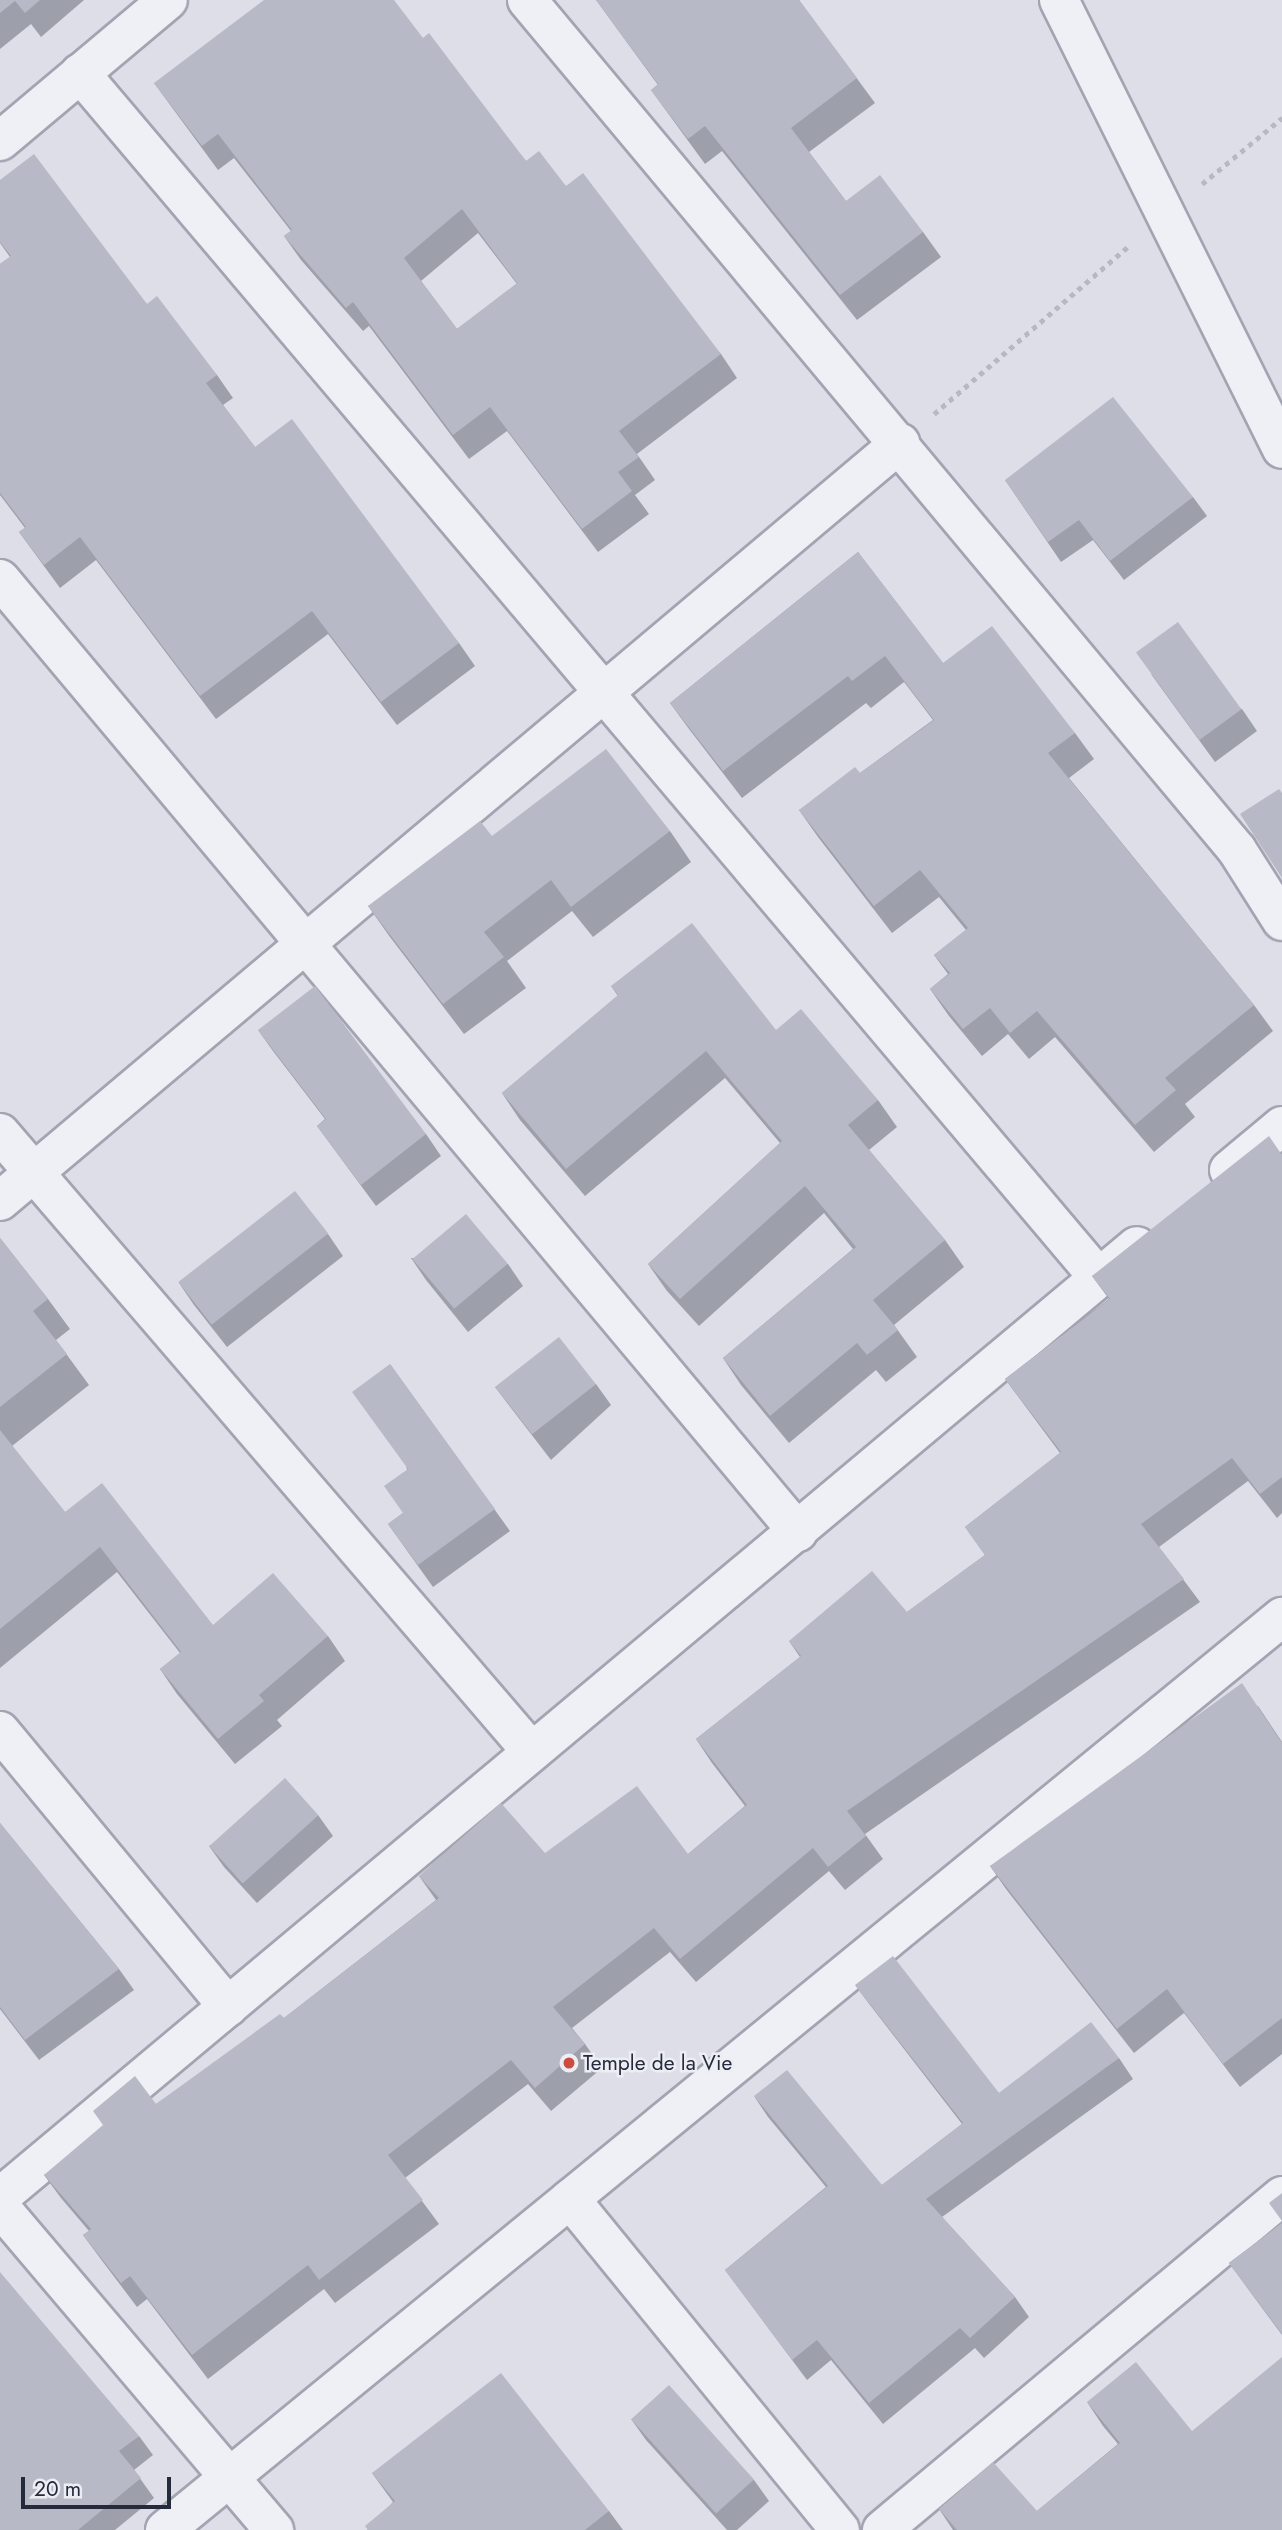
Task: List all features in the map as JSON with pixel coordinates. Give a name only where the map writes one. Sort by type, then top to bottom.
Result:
[{"type":"street","points":[[0,141],[168,0]]},
{"type":"street","points":[[527,0],[900,443],[1237,850],[1282,921]]},
{"type":"street","points":[[1059,0],[1168,213],[1282,449]]},
{"type":"street","points":[[80,73],[1098,1278]]},
{"type":"street","points":[[0,1202],[900,443]]},
{"type":"street","points":[[0,579],[798,1532]]},
{"type":"street","points":[[1200,1194],[1282,1126]]},
{"type":"street","points":[[0,1133],[532,1752]]},
{"type":"street","points":[[0,2197],[1170,1219]]},
{"type":"street","points":[[165,2530],[228,2475],[1282,1617]]},
{"type":"street","points":[[0,1731],[228,2007]]},
{"type":"street","points":[[882,2530],[1282,2196]]},
{"type":"street","points":[[570,2199],[840,2530]]},
{"type":"street","points":[[0,2207],[274,2530]]},
{"type":"path","points":[[900,443],[1282,118]]},
{"type":"building","points":[[0,0],[40,0],[25,13],[15,1],[0,13]]},
{"type":"building","points":[[264,0],[394,0],[423,38],[429,33],[526,161],[539,151],[566,186],[583,173],[721,354],[619,431],[639,457],[618,472],[632,491],[582,529],[490,407],[453,435],[353,302],[346,308],[284,236],[292,230],[218,134],[202,146],[154,83]],"holes":[[[462,209],[517,283],[457,329],[404,258]]]},
{"type":"building","points":[[596,0],[799,0],[857,78],[791,128],[846,201],[880,175],[923,232],[840,295],[705,126],[688,139],[651,90],[658,84]]},
{"type":"building","points":[[34,154],[147,304],[157,296],[217,375],[206,383],[255,447],[292,419],[459,643],[381,702],[312,611],[200,696],[80,537],[44,565],[19,532],[26,527],[0,493],[0,264],[11,256],[0,242],[0,180]]},
{"type":"building","points":[[1113,397],[1193,497],[1110,561],[1079,520],[1048,542],[1005,480]]},
{"type":"building","points":[[858,552],[943,663],[992,626],[1075,733],[1048,753],[1254,1005],[1165,1078],[1176,1090],[1135,1125],[1037,1011],[1010,1033],[990,1008],[963,1029],[930,989],[950,973],[934,955],[968,928],[920,870],[874,906],[799,810],[855,767],[860,773],[934,720],[885,656],[852,681],[848,676],[723,771],[670,703]]},
{"type":"building","points":[[1178,622],[1241,709],[1199,740],[1136,653]]},
{"type":"building","points":[[606,749],[670,831],[571,907],[551,880],[484,932],[504,957],[443,1004],[368,906],[480,821],[492,836]]},
{"type":"building","points":[[1279,789],[1282,793],[1282,878],[1240,814]]},
{"type":"building","points":[[692,923],[776,1030],[801,1009],[878,1100],[848,1125],[945,1240],[873,1300],[898,1330],[867,1355],[857,1343],[770,1416],[723,1358],[856,1247],[805,1186],[680,1299],[648,1264],[782,1141],[706,1051],[566,1169],[502,1093],[618,995],[611,986]]},
{"type":"building","points":[[315,986],[426,1134],[361,1185],[317,1126],[326,1119],[258,1030]]},
{"type":"building","points":[[1269,1136],[1282,1155],[1282,1477],[1260,1494],[1232,1458],[1141,1524],[1184,1579],[847,1811],[866,1836],[828,1867],[813,1848],[680,1959],[654,1928],[553,2007],[585,2044],[535,2088],[511,2060],[388,2155],[423,2200],[319,2280],[308,2265],[192,2355],[130,2276],[121,2283],[83,2235],[91,2229],[44,2175],[103,2125],[93,2111],[135,2076],[156,2104],[280,2014],[284,2018],[439,1898],[419,1876],[501,1803],[545,1853],[637,1786],[688,1854],[747,1805],[696,1739],[801,1656],[789,1641],[872,1571],[907,1612],[985,1555],[965,1527],[1061,1452],[1005,1379],[1110,1299],[1092,1276]]},
{"type":"building","points":[[295,1191],[328,1234],[212,1325],[178,1282]]},
{"type":"building","points":[[466,1214],[508,1264],[454,1309],[412,1259]]},
{"type":"building","points":[[0,1238],[48,1299],[33,1311],[67,1354],[0,1407]]},
{"type":"building","points":[[559,1337],[596,1384],[532,1434],[495,1387]]},
{"type":"building","points":[[390,1364],[495,1509],[418,1565],[388,1524],[403,1513],[384,1486],[408,1469],[352,1392]]},
{"type":"building","points":[[0,1430],[65,1512],[102,1483],[213,1625],[273,1573],[328,1636],[259,1695],[264,1701],[218,1739],[160,1669],[181,1652],[100,1547],[0,1629]]},
{"type":"building","points":[[1242,1683],[1282,1743],[1282,2018],[1223,2064],[1167,1989],[1117,2029],[990,1866]]},
{"type":"building","points":[[285,1778],[318,1815],[243,1883],[209,1846]]},
{"type":"building","points":[[0,1823],[119,1969],[25,2040],[0,2007]]},
{"type":"building","points":[[893,1956],[999,2093],[1091,2022],[1119,2058],[926,2199],[1015,2297],[970,2338],[960,2328],[869,2403],[817,2340],[792,2360],[725,2270],[828,2186],[754,2096],[787,2070],[882,2185],[963,2123],[855,1985]]},
{"type":"building","points":[[1282,2193],[1282,2221],[1269,2203]]},
{"type":"building","points":[[1282,2223],[1282,2334],[1229,2263]]},
{"type":"building","points":[[0,2272],[139,2436],[119,2451],[141,2478],[78,2530],[0,2530]]},
{"type":"building","points":[[1282,2357],[1282,2530],[957,2530],[939,2509],[993,2462],[1037,2511],[1120,2443],[1087,2402],[1136,2362],[1192,2431]]},
{"type":"building","points":[[501,2373],[609,2511],[585,2530],[368,2530],[365,2526],[395,2501],[372,2473]]},
{"type":"building","points":[[669,2385],[754,2479],[716,2514],[631,2419]]},
{"type":"place","name":"Temple de la Vie","points":[[569,2063]]}]
